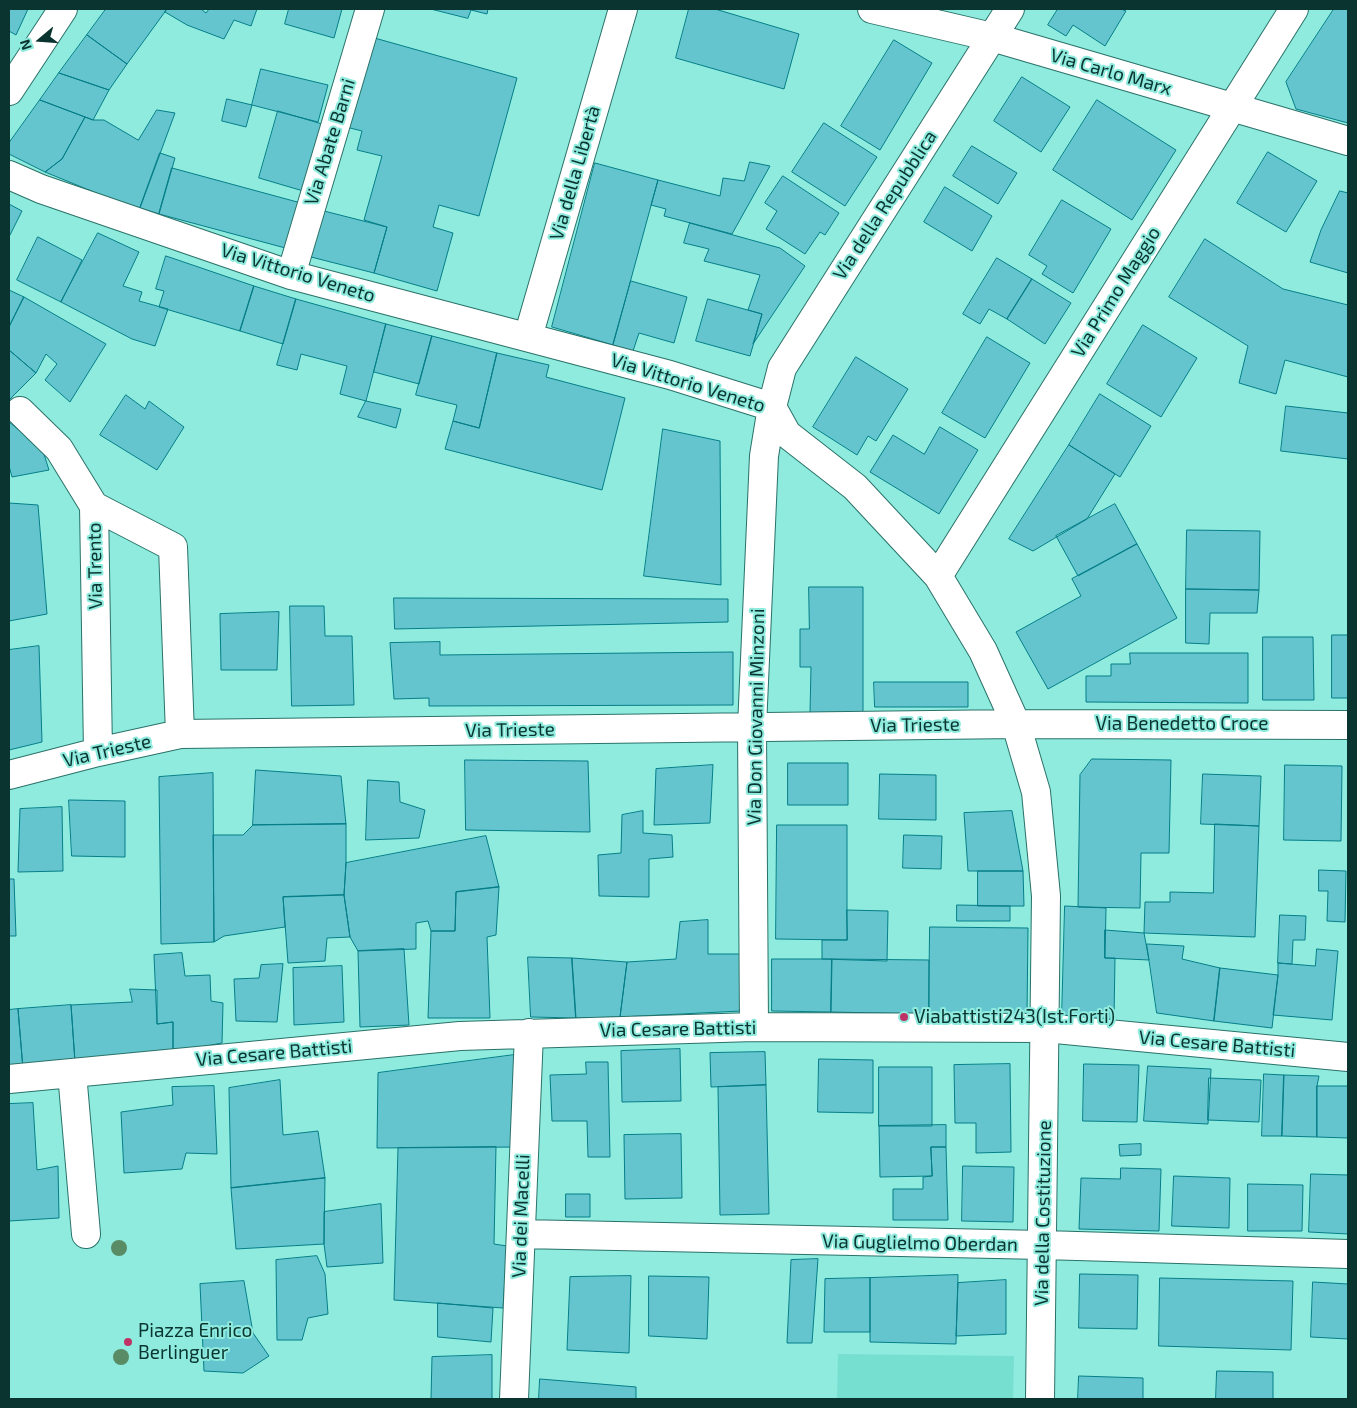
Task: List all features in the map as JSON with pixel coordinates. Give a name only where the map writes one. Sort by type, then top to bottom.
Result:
[{"type":"street","points":[[9,91],[63,9]]},
{"type":"street","name":"Via Abate Barni","points":[[291,275],[370,9]]},
{"type":"street","name":"Via della Libertà","points":[[528,337],[623,9]]},
{"type":"street","name":"Via Carlo Marx","points":[[872,9],[992,37],[1348,142]]},
{"type":"street","name":"Via della Repubblica","points":[[772,407],[782,368],[1010,9]]},
{"type":"street","name":"Via Primo Maggio","points":[[938,576],[1294,9]]},
{"type":"street","name":"Via Vittorio Veneto","points":[[9,174],[41,189],[291,275],[670,375],[772,407],[787,434],[855,487],[938,576],[983,650],[1016,724],[1036,792],[1046,896],[1045,1028]]},
{"type":"street","name":"Via Don Giovanni Minzoni","points":[[754,1027],[752,727],[764,456],[772,407]]},
{"type":"street","points":[[20,411],[59,449],[94,506]]},
{"type":"street","name":"Via Trento","points":[[98,752],[94,506],[174,547],[180,734]]},
{"type":"street","name":"Via Trieste","points":[[9,775],[98,752],[180,734],[1016,724]]},
{"type":"street","name":"Via Benedetto Croce","points":[[1016,724],[1348,725]]},
{"type":"street","name":"Via Cesare Battisti","points":[[9,1079],[460,1036],[754,1027],[1045,1028],[1348,1057]]},
{"type":"street","name":"Via della Costituzione","points":[[1040,1399],[1045,1028]]},
{"type":"street","name":"Via dei Macelli","points":[[514,1399],[529,1033]]},
{"type":"street","points":[[72,1073],[86,1234]]},
{"type":"street","name":"Via Guglielmo Oberdan","points":[[521,1234],[1043,1245],[1348,1254]]},
{"type":"shaded area","points":[[838,1354],[1014,1356],[1013,1399],[837,1399]]},
{"type":"building","points":[[9,9],[28,9],[16,35],[9,31]]},
{"type":"building","points":[[106,9],[167,9],[127,64],[87,35]]},
{"type":"building","points":[[167,9],[201,9],[206,13],[209,9],[257,9],[251,26],[234,20],[224,39],[187,25],[165,12]]},
{"type":"building","points":[[289,9],[342,9],[334,38],[285,24]]},
{"type":"building","points":[[431,9],[488,9],[487,14],[471,10],[468,18]]},
{"type":"building","points":[[689,9],[715,9],[799,34],[784,89],[676,58]]},
{"type":"building","points":[[1058,9],[1121,9],[1126,11],[1105,46],[1073,25],[1066,36],[1048,25]]},
{"type":"building","points":[[1334,9],[1348,9],[1348,123],[1296,109],[1286,82]]},
{"type":"building","points":[[87,35],[127,64],[109,90],[59,73]]},
{"type":"building","points":[[371,37],[517,78],[479,216],[439,205],[433,227],[453,233],[437,291],[374,273],[387,227],[364,220],[382,156],[357,150],[362,131],[346,127]]},
{"type":"building","points":[[894,40],[932,63],[880,150],[841,126]]},
{"type":"building","points":[[261,69],[328,85],[318,122],[252,105]]},
{"type":"building","points":[[59,73],[109,90],[93,120],[40,100]]},
{"type":"building","points":[[1022,77],[1070,107],[1041,152],[994,121]]},
{"type":"building","points":[[227,99],[252,105],[246,127],[222,121]]},
{"type":"building","points":[[40,100],[85,117],[62,159],[45,172],[9,154],[9,143]]},
{"type":"building","points":[[1097,100],[1176,150],[1132,220],[1053,170]]},
{"type":"building","points":[[157,110],[175,113],[140,208],[106,197],[45,172],[62,159],[85,117],[93,120],[104,120],[138,140]]},
{"type":"building","points":[[278,111],[329,126],[310,193],[259,178]]},
{"type":"building","points":[[824,123],[877,157],[845,206],[792,172]]},
{"type":"building","points":[[972,146],[1017,173],[998,204],[953,176]]},
{"type":"building","points":[[1268,152],[1317,181],[1286,232],[1237,203]]},
{"type":"building","points":[[160,153],[175,158],[159,214],[140,208]]},
{"type":"building","points":[[750,162],[770,166],[732,234],[664,216],[666,209],[651,205],[658,180],[720,196],[723,178],[744,181]]},
{"type":"building","points":[[595,163],[658,180],[613,345],[552,327]]},
{"type":"building","points":[[172,168],[301,203],[289,249],[159,214]]},
{"type":"building","points":[[783,176],[839,213],[825,235],[820,232],[805,254],[766,229],[777,211],[765,203]]},
{"type":"building","points":[[945,187],[992,216],[972,251],[924,222]]},
{"type":"building","points":[[1340,191],[1348,193],[1348,273],[1310,262],[1321,230]]},
{"type":"building","points":[[1062,200],[1111,229],[1073,293],[1042,274],[1047,266],[1029,255]]},
{"type":"building","points":[[9,204],[22,211],[10,235],[9,234]]},
{"type":"building","points":[[324,211],[387,227],[374,273],[311,257]]},
{"type":"building","points":[[690,223],[780,248],[805,266],[753,344],[762,314],[748,310],[760,275],[704,261],[709,249],[684,243]]},
{"type":"building","points":[[98,233],[139,252],[123,286],[142,292],[139,301],[168,309],[155,346],[132,339],[61,302]]},
{"type":"building","points":[[38,237],[82,260],[61,302],[17,280]]},
{"type":"building","points":[[1205,239],[1283,289],[1348,305],[1348,377],[1285,360],[1276,394],[1239,383],[1248,346],[1169,297]]},
{"type":"building","points":[[166,256],[254,286],[240,331],[159,307],[164,291],[156,289]]},
{"type":"building","points":[[997,258],[1032,279],[1007,319],[989,309],[980,324],[963,314]]},
{"type":"building","points":[[1032,279],[1071,303],[1045,344],[1007,319]]},
{"type":"building","points":[[631,281],[687,297],[674,343],[639,333],[633,351],[613,345]]},
{"type":"building","points":[[254,286],[296,299],[283,344],[240,331]]},
{"type":"building","points":[[9,290],[24,297],[9,327]]},
{"type":"building","points":[[24,297],[106,344],[70,402],[45,380],[57,364],[46,354],[36,373],[9,350],[9,327]]},
{"type":"building","points":[[296,299],[386,324],[366,401],[340,394],[347,366],[301,354],[297,370],[277,365]]},
{"type":"building","points":[[708,299],[762,314],[750,356],[696,341]]},
{"type":"building","points":[[386,324],[432,336],[419,384],[374,372]]},
{"type":"building","points":[[1143,325],[1197,358],[1161,417],[1107,384]]},
{"type":"building","points":[[432,336],[497,353],[479,428],[453,421],[457,405],[416,395]]},
{"type":"building","points":[[987,337],[1030,363],[985,438],[942,413]]},
{"type":"building","points":[[9,350],[36,373],[9,400]]},
{"type":"building","points":[[497,353],[549,365],[546,377],[625,398],[602,490],[445,449],[453,421],[479,428]]},
{"type":"building","points":[[856,357],[908,389],[876,441],[868,436],[857,455],[813,427]]},
{"type":"building","points":[[1100,394],[1151,426],[1120,477],[1069,445]]},
{"type":"building","points":[[126,395],[145,409],[149,401],[184,427],[157,470],[100,435]]},
{"type":"building","points":[[366,401],[401,409],[396,428],[358,417]]},
{"type":"building","points":[[1286,406],[1348,413],[1348,459],[1281,451]]},
{"type":"building","points":[[9,422],[42,448],[49,470],[12,477],[9,466]]},
{"type":"building","points":[[940,427],[978,450],[939,514],[870,472],[893,435],[924,454]]},
{"type":"building","points":[[663,429],[720,441],[721,585],[644,576]]},
{"type":"building","points":[[1069,445],[1115,474],[1087,519],[1033,551],[1009,539]]},
{"type":"building","points":[[9,503],[38,505],[47,614],[9,621]]},
{"type":"building","points":[[1115,504],[1137,544],[1078,576],[1056,536]]},
{"type":"building","points":[[1187,530],[1260,531],[1259,590],[1186,589]]},
{"type":"building","points":[[1137,544],[1177,618],[1048,689],[1016,632],[1081,596],[1072,579]]},
{"type":"building","points":[[809,587],[863,587],[863,713],[810,713],[811,667],[800,667],[800,629],[809,629]]},
{"type":"building","points":[[1186,589],[1259,590],[1257,613],[1210,613],[1209,644],[1186,643]]},
{"type":"building","points":[[394,598],[728,599],[728,622],[395,629]]},
{"type":"building","points":[[290,606],[324,606],[325,636],[352,636],[354,705],[292,706]]},
{"type":"building","points":[[279,612],[277,670],[221,670],[220,614]]},
{"type":"building","points":[[1332,635],[1348,635],[1348,698],[1332,698]]},
{"type":"building","points":[[1263,637],[1313,637],[1314,700],[1263,700]]},
{"type":"building","points":[[440,642],[440,655],[733,652],[733,705],[429,706],[429,698],[394,699],[390,643]]},
{"type":"building","points":[[39,646],[42,742],[9,750],[9,650]]},
{"type":"building","points":[[1130,653],[1248,653],[1248,703],[1086,702],[1086,676],[1111,676],[1111,664],[1130,664]]},
{"type":"building","points":[[874,682],[968,682],[968,707],[875,707]]},
{"type":"building","points":[[1092,759],[1171,760],[1169,853],[1141,853],[1140,908],[1078,907],[1080,775]]},
{"type":"building","points":[[465,760],[588,761],[590,832],[466,830]]},
{"type":"building","points":[[788,763],[848,763],[848,805],[788,805]]},
{"type":"building","points":[[713,765],[710,823],[654,825],[656,769]]},
{"type":"building","points":[[1285,765],[1342,766],[1341,841],[1284,840]]},
{"type":"building","points":[[256,770],[341,776],[346,824],[253,825]]},
{"type":"building","points":[[213,773],[214,942],[161,944],[159,777]]},
{"type":"building","points":[[880,774],[936,775],[936,820],[879,819]]},
{"type":"building","points":[[1203,774],[1261,776],[1259,826],[1201,824]]},
{"type":"building","points":[[368,780],[399,782],[400,802],[425,810],[419,838],[366,840]]},
{"type":"building","points":[[69,800],[125,801],[125,857],[72,856]]},
{"type":"building","points":[[62,807],[63,871],[18,872],[20,809]]},
{"type":"building","points":[[643,811],[643,833],[672,835],[673,857],[649,859],[649,897],[599,896],[598,855],[621,853],[622,815]]},
{"type":"building","points":[[1012,811],[1023,871],[968,871],[964,813]]},
{"type":"building","points":[[346,824],[344,895],[283,897],[285,927],[224,936],[214,942],[213,835],[243,835],[253,825]]},
{"type":"building","points":[[1215,824],[1259,826],[1255,937],[1144,933],[1145,902],[1170,902],[1170,892],[1213,893]]},
{"type":"building","points":[[777,825],[847,825],[847,940],[776,939]]},
{"type":"building","points":[[904,835],[942,836],[941,869],[903,868]]},
{"type":"building","points":[[486,836],[499,887],[456,892],[455,931],[431,931],[428,921],[416,923],[416,949],[358,951],[350,937],[344,895],[346,863]]},
{"type":"building","points":[[1319,870],[1346,871],[1345,922],[1327,921],[1328,891],[1319,891]]},
{"type":"building","points":[[978,871],[1023,871],[1024,906],[978,906]]},
{"type":"building","points":[[9,879],[14,879],[16,936],[9,936]]},
{"type":"building","points":[[499,887],[496,935],[487,937],[490,1018],[428,1018],[431,931],[455,931],[456,892]]},
{"type":"building","points":[[344,895],[350,937],[327,938],[325,961],[288,963],[283,897]]},
{"type":"building","points":[[957,905],[1010,906],[1010,921],[957,921]]},
{"type":"building","points":[[1065,906],[1106,908],[1105,958],[1115,958],[1114,1019],[1062,1017]]},
{"type":"building","points":[[847,910],[888,911],[887,961],[822,959],[822,940],[847,940]]},
{"type":"building","points":[[1280,915],[1306,916],[1305,940],[1293,940],[1292,964],[1278,963]]},
{"type":"building","points":[[708,920],[708,954],[742,954],[741,1011],[620,1017],[627,962],[676,959],[680,922]]},
{"type":"building","points":[[930,927],[1028,928],[1027,1015],[929,1014]]},
{"type":"building","points":[[1105,930],[1144,933],[1149,960],[1105,958]]},
{"type":"building","points":[[1147,944],[1184,946],[1182,959],[1220,968],[1214,1021],[1157,1013]]},
{"type":"building","points":[[404,949],[409,1025],[360,1027],[358,951]]},
{"type":"building","points":[[1317,949],[1338,951],[1332,1020],[1273,1015],[1278,963],[1315,966]]},
{"type":"building","points":[[182,953],[185,976],[210,975],[211,1001],[223,1003],[222,1043],[173,1052],[173,1022],[157,1024],[154,955]]},
{"type":"building","points":[[528,957],[572,958],[576,1018],[531,1017]]},
{"type":"building","points":[[572,958],[627,962],[620,1017],[576,1018]]},
{"type":"building","points":[[772,959],[832,959],[831,1012],[772,1011]]},
{"type":"building","points":[[832,959],[929,960],[929,1014],[831,1012]]},
{"type":"building","points":[[283,964],[277,1022],[236,1021],[234,979],[259,978],[261,965]]},
{"type":"building","points":[[342,966],[344,1022],[294,1025],[293,968]]},
{"type":"building","points":[[1220,968],[1278,975],[1272,1028],[1214,1021]]},
{"type":"building","points":[[130,989],[157,990],[157,1024],[173,1022],[173,1052],[75,1062],[71,1005],[132,1002]]},
{"type":"building","points":[[71,1005],[75,1062],[23,1069],[18,1009]]},
{"type":"building","points":[[18,1009],[23,1069],[9,1069],[9,1010]]},
{"type":"building","points":[[680,1049],[681,1101],[622,1102],[621,1051]]},
{"type":"building","points":[[765,1052],[766,1085],[711,1087],[710,1053]]},
{"type":"building","points":[[514,1055],[517,1147],[377,1148],[378,1073]]},
{"type":"building","points":[[819,1059],[873,1060],[873,1113],[818,1112]]},
{"type":"building","points":[[586,1062],[608,1062],[610,1157],[588,1157],[587,1121],[552,1121],[550,1075],[586,1074]]},
{"type":"building","points":[[1010,1064],[1011,1152],[976,1153],[976,1123],[955,1123],[954,1065]]},
{"type":"building","points":[[1084,1064],[1139,1065],[1137,1122],[1083,1121]]},
{"type":"building","points":[[1148,1066],[1211,1069],[1208,1124],[1144,1121]]},
{"type":"building","points":[[879,1067],[932,1067],[932,1126],[879,1126]]},
{"type":"building","points":[[1264,1074],[1284,1075],[1282,1136],[1262,1136]]},
{"type":"building","points":[[1284,1075],[1319,1076],[1317,1086],[1317,1137],[1282,1136]]},
{"type":"building","points":[[1209,1078],[1261,1080],[1259,1122],[1208,1120]]},
{"type":"building","points":[[280,1080],[283,1135],[318,1131],[325,1178],[231,1188],[229,1088]]},
{"type":"building","points":[[766,1085],[769,1214],[720,1215],[718,1087]]},
{"type":"building","points":[[214,1086],[217,1154],[186,1153],[182,1169],[124,1173],[121,1112],[173,1105],[172,1087]]},
{"type":"building","points":[[1317,1086],[1348,1086],[1348,1138],[1317,1137]]},
{"type":"building","points":[[33,1103],[37,1170],[58,1166],[59,1218],[9,1221],[9,1104]]},
{"type":"building","points":[[946,1125],[946,1147],[931,1147],[932,1176],[880,1177],[879,1126]]},
{"type":"building","points":[[681,1134],[682,1198],[625,1199],[624,1135]]},
{"type":"building","points":[[1141,1144],[1141,1155],[1120,1156],[1119,1145]]},
{"type":"building","points":[[496,1147],[494,1244],[507,1246],[503,1308],[394,1300],[398,1148]]},
{"type":"building","points":[[931,1147],[946,1147],[948,1220],[893,1220],[893,1189],[923,1189],[923,1177],[932,1176]]},
{"type":"building","points":[[963,1166],[1014,1167],[1013,1222],[962,1221]]},
{"type":"building","points":[[1121,1168],[1161,1169],[1159,1231],[1079,1229],[1081,1178],[1120,1179]]},
{"type":"building","points":[[1311,1174],[1348,1175],[1348,1234],[1309,1232]]},
{"type":"building","points":[[1174,1176],[1230,1178],[1229,1228],[1172,1226]]},
{"type":"building","points":[[325,1178],[324,1244],[236,1249],[231,1188]]},
{"type":"building","points":[[1248,1184],[1303,1185],[1302,1231],[1248,1231]]},
{"type":"building","points":[[566,1194],[590,1194],[590,1217],[566,1217]]},
{"type":"building","points":[[381,1204],[383,1263],[327,1267],[324,1244],[324,1212]]},
{"type":"building","points":[[317,1256],[325,1274],[328,1314],[308,1318],[302,1340],[277,1340],[276,1260]]},
{"type":"building","points":[[818,1259],[812,1343],[787,1343],[791,1260]]},
{"type":"building","points":[[1080,1274],[1138,1275],[1137,1329],[1079,1328]]},
{"type":"building","points":[[958,1275],[956,1344],[870,1342],[870,1278]]},
{"type":"building","points":[[631,1276],[629,1353],[567,1350],[570,1277]]},
{"type":"building","points":[[649,1276],[709,1277],[707,1339],[649,1336]]},
{"type":"building","points":[[870,1278],[870,1332],[824,1332],[825,1279]]},
{"type":"building","points":[[1160,1278],[1293,1281],[1291,1350],[1159,1346]]},
{"type":"building","points":[[1006,1280],[1006,1334],[956,1336],[958,1283]]},
{"type":"building","points":[[244,1281],[253,1333],[269,1356],[243,1373],[204,1371],[200,1284]]},
{"type":"building","points":[[1313,1282],[1348,1284],[1348,1339],[1311,1337]]},
{"type":"building","points":[[438,1303],[493,1308],[491,1342],[438,1337]]},
{"type":"building","points":[[492,1355],[492,1399],[431,1399],[432,1357]]},
{"type":"building","points":[[1217,1371],[1273,1372],[1273,1399],[1216,1399]]},
{"type":"building","points":[[1079,1376],[1143,1378],[1143,1399],[1078,1399]]},
{"type":"building","points":[[540,1379],[636,1387],[636,1399],[539,1399]]},
{"type":"place","name":"Viabattisti243(Ist.Forti)","points":[[904,1017]]},
{"type":"place","name":"Piazza Enrico Berlinguer","points":[[128,1342]]}]
